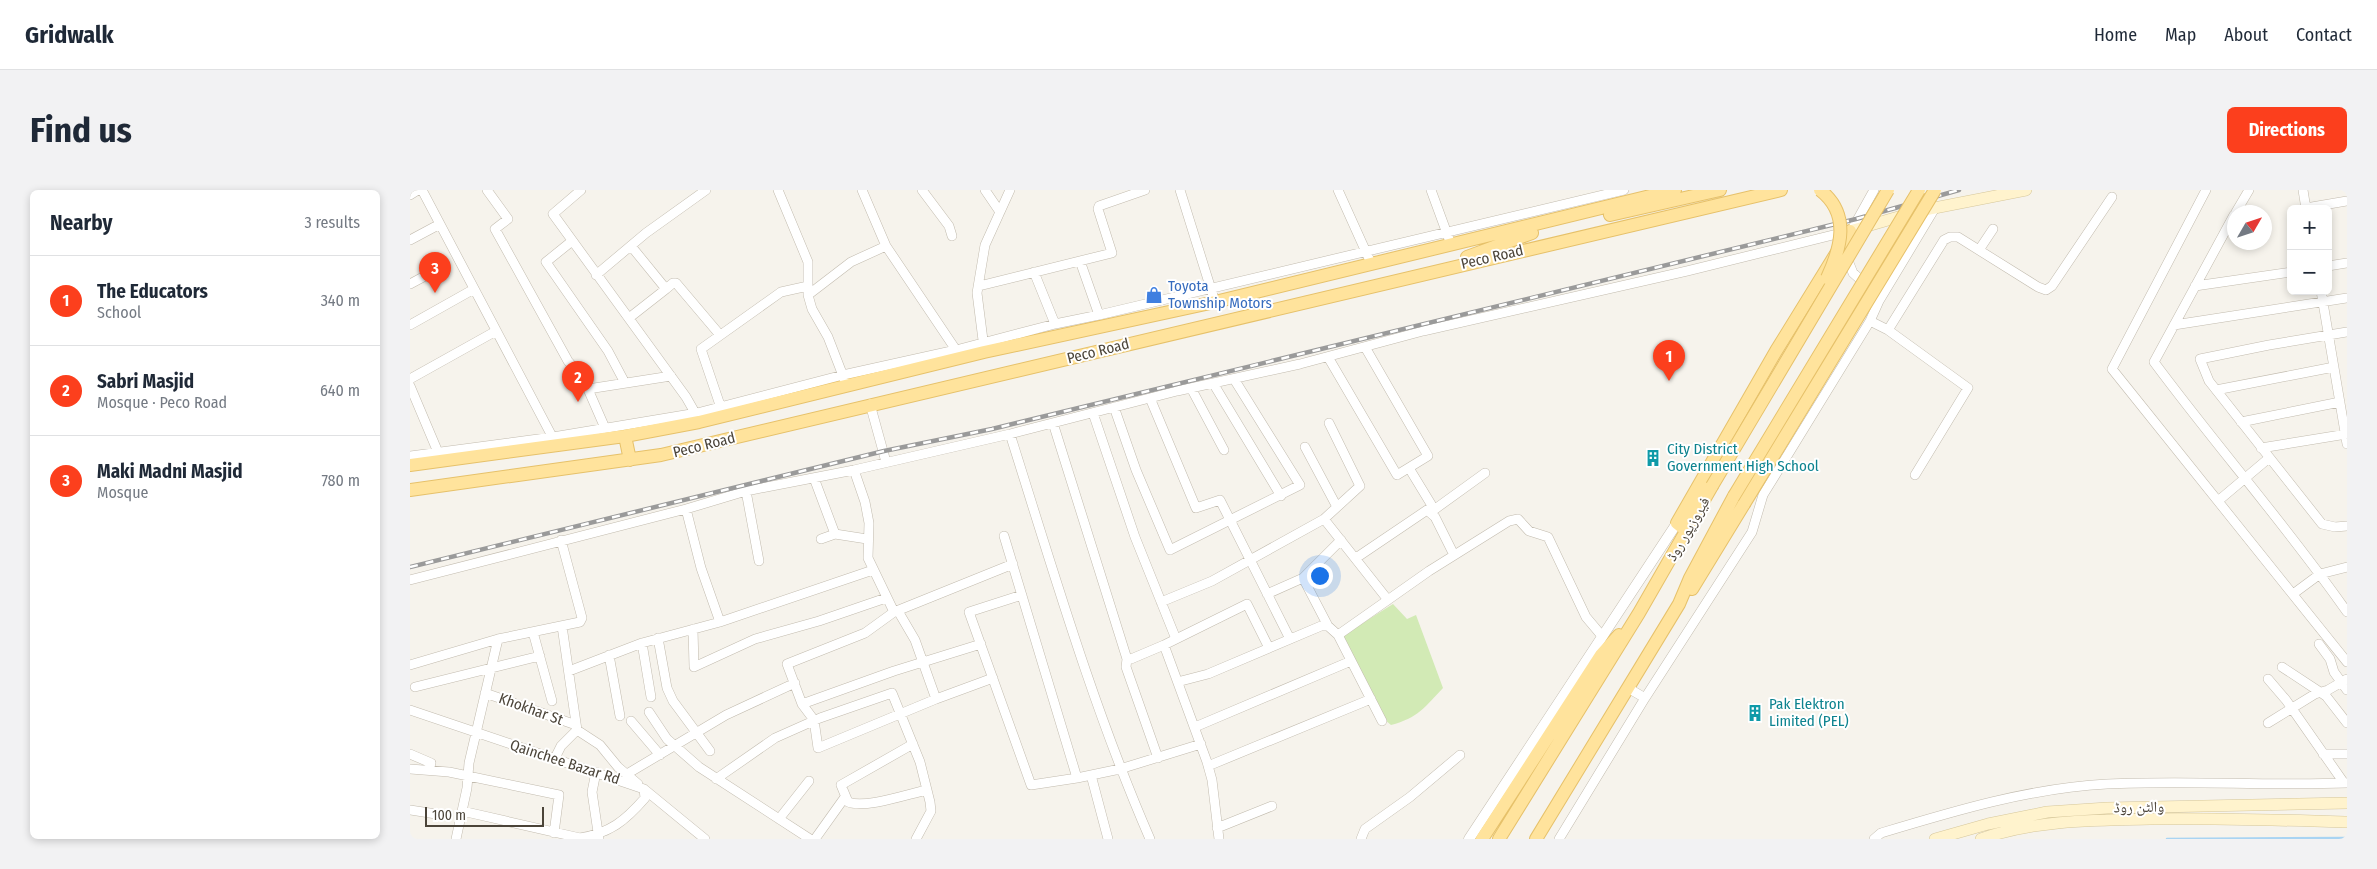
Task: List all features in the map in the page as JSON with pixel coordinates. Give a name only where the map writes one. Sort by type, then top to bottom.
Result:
[{"type":"main road","name":"Peco Road","points":[[410,466],[440,457],[554,441],[624,436],[844,380],[1138,312],[1169,312],[1215,302],[1371,264],[1449,239],[1602,202],[1675,190]]},
{"type":"main road","points":[[1434,271],[1500,243],[1532,233],[1720,190]]},
{"type":"main road","name":"Peco Road","points":[[410,490],[661,455],[870,404],[1781,190]]},
{"type":"main road","points":[[1793,348],[1835,262],[1841,244],[1840,217],[1833,204],[1820,190]]},
{"type":"main road","name":"فیروزپور روڈ","points":[[1499,839],[1639,613],[1682,527],[1712,486],[1888,190]]},
{"type":"main road","name":"فیروزپور روڈ","points":[[1739,500],[1919,190]]},
{"type":"main road","points":[[1536,839],[1679,604],[1690,578],[1935,190]]},
{"type":"main road","points":[[1682,527],[1776,351],[1850,231],[1936,208],[2026,190]]},
{"type":"main road","points":[[1098,322],[1103,350]]},
{"type":"main road","points":[[624,436],[630,460]]},
{"type":"main road","points":[[1482,839],[1601,655],[1639,613]]},
{"type":"main road","name":"والٹن روڈ","points":[[1935,839],[1988,824],[2047,812],[2107,808],[2347,803]]},
{"type":"main road","name":"والٹن روڈ","points":[[1981,839],[2052,824],[2106,820],[2197,819],[2347,822]]},
{"type":"street","points":[[410,195],[418,190]]},
{"type":"street","points":[[422,190],[554,441],[605,428],[698,417],[721,408],[844,380],[956,350],[984,347],[1055,324],[1098,322],[1080,261]]},
{"type":"street","points":[[581,190],[553,214],[630,318],[698,417]]},
{"type":"street","points":[[596,274],[706,190]]},
{"type":"street","points":[[778,190],[808,262],[808,290],[812,309],[828,337],[844,380]]},
{"type":"street","points":[[862,190],[886,246],[956,350]]},
{"type":"street","points":[[922,190],[949,226],[952,236]]},
{"type":"street","points":[[985,190],[1000,212]]},
{"type":"street","points":[[984,347],[978,293],[985,245],[1010,190]]},
{"type":"street","points":[[979,286],[1112,253],[1098,209],[1099,206],[1145,190]]},
{"type":"street","points":[[1180,190],[1215,302]]},
{"type":"street","points":[[1338,190],[1371,264]]},
{"type":"street","points":[[1138,312],[1166,299],[1365,251],[1449,239],[1431,190]]},
{"type":"street","points":[[1602,202],[1624,190]]},
{"type":"street","points":[[1874,190],[1850,231],[1847,257],[1849,267],[1853,273],[1876,292],[1879,300]]},
{"type":"street","points":[[2206,190],[2112,369],[2347,662]]},
{"type":"street","points":[[2240,205],[2249,190]]},
{"type":"street","points":[[2303,190],[2305,205]]},
{"type":"street","points":[[488,191],[508,219],[496,229],[568,361],[584,380],[605,428]]},
{"type":"street","points":[[1888,330],[1944,240],[1950,237],[1958,237],[2038,287],[2046,290],[2052,286],[2112,197]]},
{"type":"street","points":[[2326,205],[2347,201]]},
{"type":"street","points":[[1559,839],[1645,698],[1752,532],[1763,495],[1870,321],[1879,300],[1936,208]]},
{"type":"street","points":[[410,240],[440,224]]},
{"type":"street","points":[[2227,228],[2154,362],[2320,574],[2347,612]]},
{"type":"street","points":[[1979,250],[1994,229]]},
{"type":"street","points":[[410,580],[746,492],[854,470],[1010,434],[1191,388],[1328,357],[1485,317],[1688,272],[1850,231]]},
{"type":"street","points":[[572,241],[546,262],[608,351],[625,384]]},
{"type":"street","points":[[631,246],[666,289]]},
{"type":"street","points":[[721,408],[702,349],[781,292],[808,290],[851,262],[886,246]]},
{"type":"street","points":[[2332,265],[2347,263]]},
{"type":"street","points":[[1034,272],[1055,324]]},
{"type":"street","points":[[2195,286],[2287,273]]},
{"type":"street","points":[[410,284],[425,276]]},
{"type":"street","points":[[630,318],[673,282],[676,283],[720,335]]},
{"type":"street","points":[[410,325],[474,290]]},
{"type":"street","points":[[2322,295],[2347,444]]},
{"type":"street","points":[[2174,325],[2347,298]]},
{"type":"street","points":[[1166,299],[1169,312]]},
{"type":"street","points":[[1870,321],[1888,330],[1968,388],[1915,475]]},
{"type":"street","points":[[410,379],[496,331]]},
{"type":"street","points":[[2347,332],[2200,359],[2206,375],[2216,390],[2322,524],[2335,527],[2347,526]]},
{"type":"street","points":[[1328,357],[1397,475],[1428,456],[1365,347]]},
{"type":"street","points":[[2216,390],[2334,367]]},
{"type":"street","points":[[588,389],[671,376]]},
{"type":"street","points":[[1114,407],[1136,470],[1168,549],[1172,549],[1300,485],[1234,379]]},
{"type":"street","points":[[1213,383],[1280,496]]},
{"type":"street","points":[[410,386],[440,457],[410,456]]},
{"type":"street","points":[[1191,388],[1224,450]]},
{"type":"street","points":[[1150,398],[1196,508],[1219,499],[1290,640]]},
{"type":"street","points":[[2241,422],[2340,402]]},
{"type":"street","points":[[870,404],[886,462]]},
{"type":"street","points":[[1094,412],[1135,537],[1176,639]]},
{"type":"street","points":[[1053,423],[1126,659],[1126,667],[1158,758]]},
{"type":"street","points":[[1161,602],[1212,581],[1324,519],[1361,485],[1330,424]]},
{"type":"street","points":[[1010,434],[1075,639],[1120,769],[1150,839]]},
{"type":"street","points":[[2261,448],[2346,434]]},
{"type":"street","points":[[1306,447],[1337,507]]},
{"type":"street","points":[[2218,501],[2269,458]]},
{"type":"street","points":[[1409,468],[1433,511],[1454,555]]},
{"type":"street","points":[[854,470],[865,502],[869,523],[867,539],[868,558],[886,598],[915,640],[936,699]]},
{"type":"street","points":[[1356,558],[1427,510],[1433,511],[1485,473]]},
{"type":"street","points":[[814,478],[835,534]]},
{"type":"street","points":[[746,492],[758,561]]},
{"type":"street","points":[[686,509],[701,568],[720,622]]},
{"type":"street","points":[[1324,519],[1388,600]]},
{"type":"street","points":[[1338,635],[1454,555],[1509,521],[1518,519],[1529,531],[1548,537],[1586,618],[1602,636]]},
{"type":"street","points":[[1469,839],[1602,636],[1682,527]]},
{"type":"street","points":[[822,539],[835,534],[867,539]]},
{"type":"street","points":[[1004,536],[1077,778]]},
{"type":"street","points":[[410,665],[498,639],[580,622],[582,618],[561,540]]},
{"type":"street","points":[[1267,594],[1304,578],[1341,540]]},
{"type":"street","points":[[993,678],[936,699],[818,748],[814,720],[802,704],[787,664],[865,633],[896,612],[1013,564]]},
{"type":"street","points":[[2293,594],[2320,574],[2347,567]]},
{"type":"street","points":[[569,671],[642,643],[720,622],[873,570]]},
{"type":"street","points":[[1304,578],[1328,626],[1338,635],[1382,721]]},
{"type":"street","points":[[1022,595],[969,612],[1031,785],[1120,769],[1201,744]]},
{"type":"street","points":[[693,629],[694,667],[755,639],[820,621],[886,598]]},
{"type":"street","points":[[1131,659],[1164,646],[1247,604],[1269,648]]},
{"type":"street","points":[[555,758],[561,746],[577,728],[562,626]]},
{"type":"street","points":[[1179,683],[1208,674],[1321,626],[1328,626]]},
{"type":"street","points":[[533,632],[552,701]]},
{"type":"street","points":[[658,638],[667,688],[673,701],[710,751]]},
{"type":"street","points":[[456,839],[476,733],[498,639]]},
{"type":"street","points":[[642,643],[651,697]]},
{"type":"street","points":[[802,704],[981,644]]},
{"type":"street","points":[[2268,723],[2314,694],[2345,684],[2334,672],[2330,659],[2319,644]]},
{"type":"street","points":[[1164,646],[1208,766],[1218,839]]},
{"type":"street","points":[[609,655],[620,716]]},
{"type":"street","points":[[415,687],[540,656]]},
{"type":"street","points":[[1195,727],[1351,661]]},
{"type":"street","points":[[2282,667],[2326,696],[2347,723]]},
{"type":"street","points":[[2268,679],[2345,783]]},
{"type":"street","points":[[627,774],[726,715],[795,683]]},
{"type":"street","points":[[1628,688],[1645,698]]},
{"type":"street","name":"Khokhar St","points":[[485,693],[577,728],[600,745],[644,789]]},
{"type":"street","points":[[716,779],[775,738],[814,720],[892,693],[920,762],[931,811],[916,839]]},
{"type":"street","points":[[1208,766],[1371,699]]},
{"type":"street","name":"Qainchee Bazar Rd","points":[[410,710],[644,789],[705,839]]},
{"type":"street","points":[[649,712],[667,739],[716,779],[810,839]]},
{"type":"street","points":[[631,721],[660,755]]},
{"type":"street","points":[[913,744],[841,785],[848,802],[861,804],[927,790]]},
{"type":"street","points":[[410,754],[431,763],[429,770]]},
{"type":"street","points":[[2323,754],[2347,754]]},
{"type":"street","points":[[1360,839],[1365,829],[1410,797],[1460,755]]},
{"type":"street","points":[[410,769],[468,776],[558,795],[554,833]]},
{"type":"street","points":[[596,772],[592,792],[599,837]]},
{"type":"street","points":[[1091,775],[1108,839]]},
{"type":"street","points":[[779,819],[809,781]]},
{"type":"street","points":[[1874,839],[1881,833],[1983,804],[2047,791],[2086,786],[2106,784],[2345,783]]},
{"type":"street","points":[[462,811],[565,837],[599,837],[622,822],[637,807],[645,798],[644,789]]},
{"type":"street","points":[[815,839],[845,797]]},
{"type":"street","points":[[1217,828],[1272,806]]},
{"type":"street","points":[[410,810],[436,814]]},
{"type":"green space","points":[[1393,604],[1407,619],[1416,615],[1443,688],[1415,715],[1391,725],[1385,720],[1342,636]]},
{"type":"waterway","points":[[2167,839],[2347,838]]},
{"type":"railway","points":[[410,567],[884,451],[992,429],[1856,219],[1959,190]]},
{"type":"place","name":"Maki Madni Masjid","points":[[435,293]]},
{"type":"place","name":"Toyota Township Motors","points":[[1154,295]]},
{"type":"place","name":"The Educators","points":[[1669,381]]},
{"type":"place","name":"Sabri Masjid","points":[[578,402]]},
{"type":"place","name":"City District Government High School","points":[[1653,458]]},
{"type":"place","name":"Pak Elektron Limited (PEL)","points":[[1755,713]]}]
